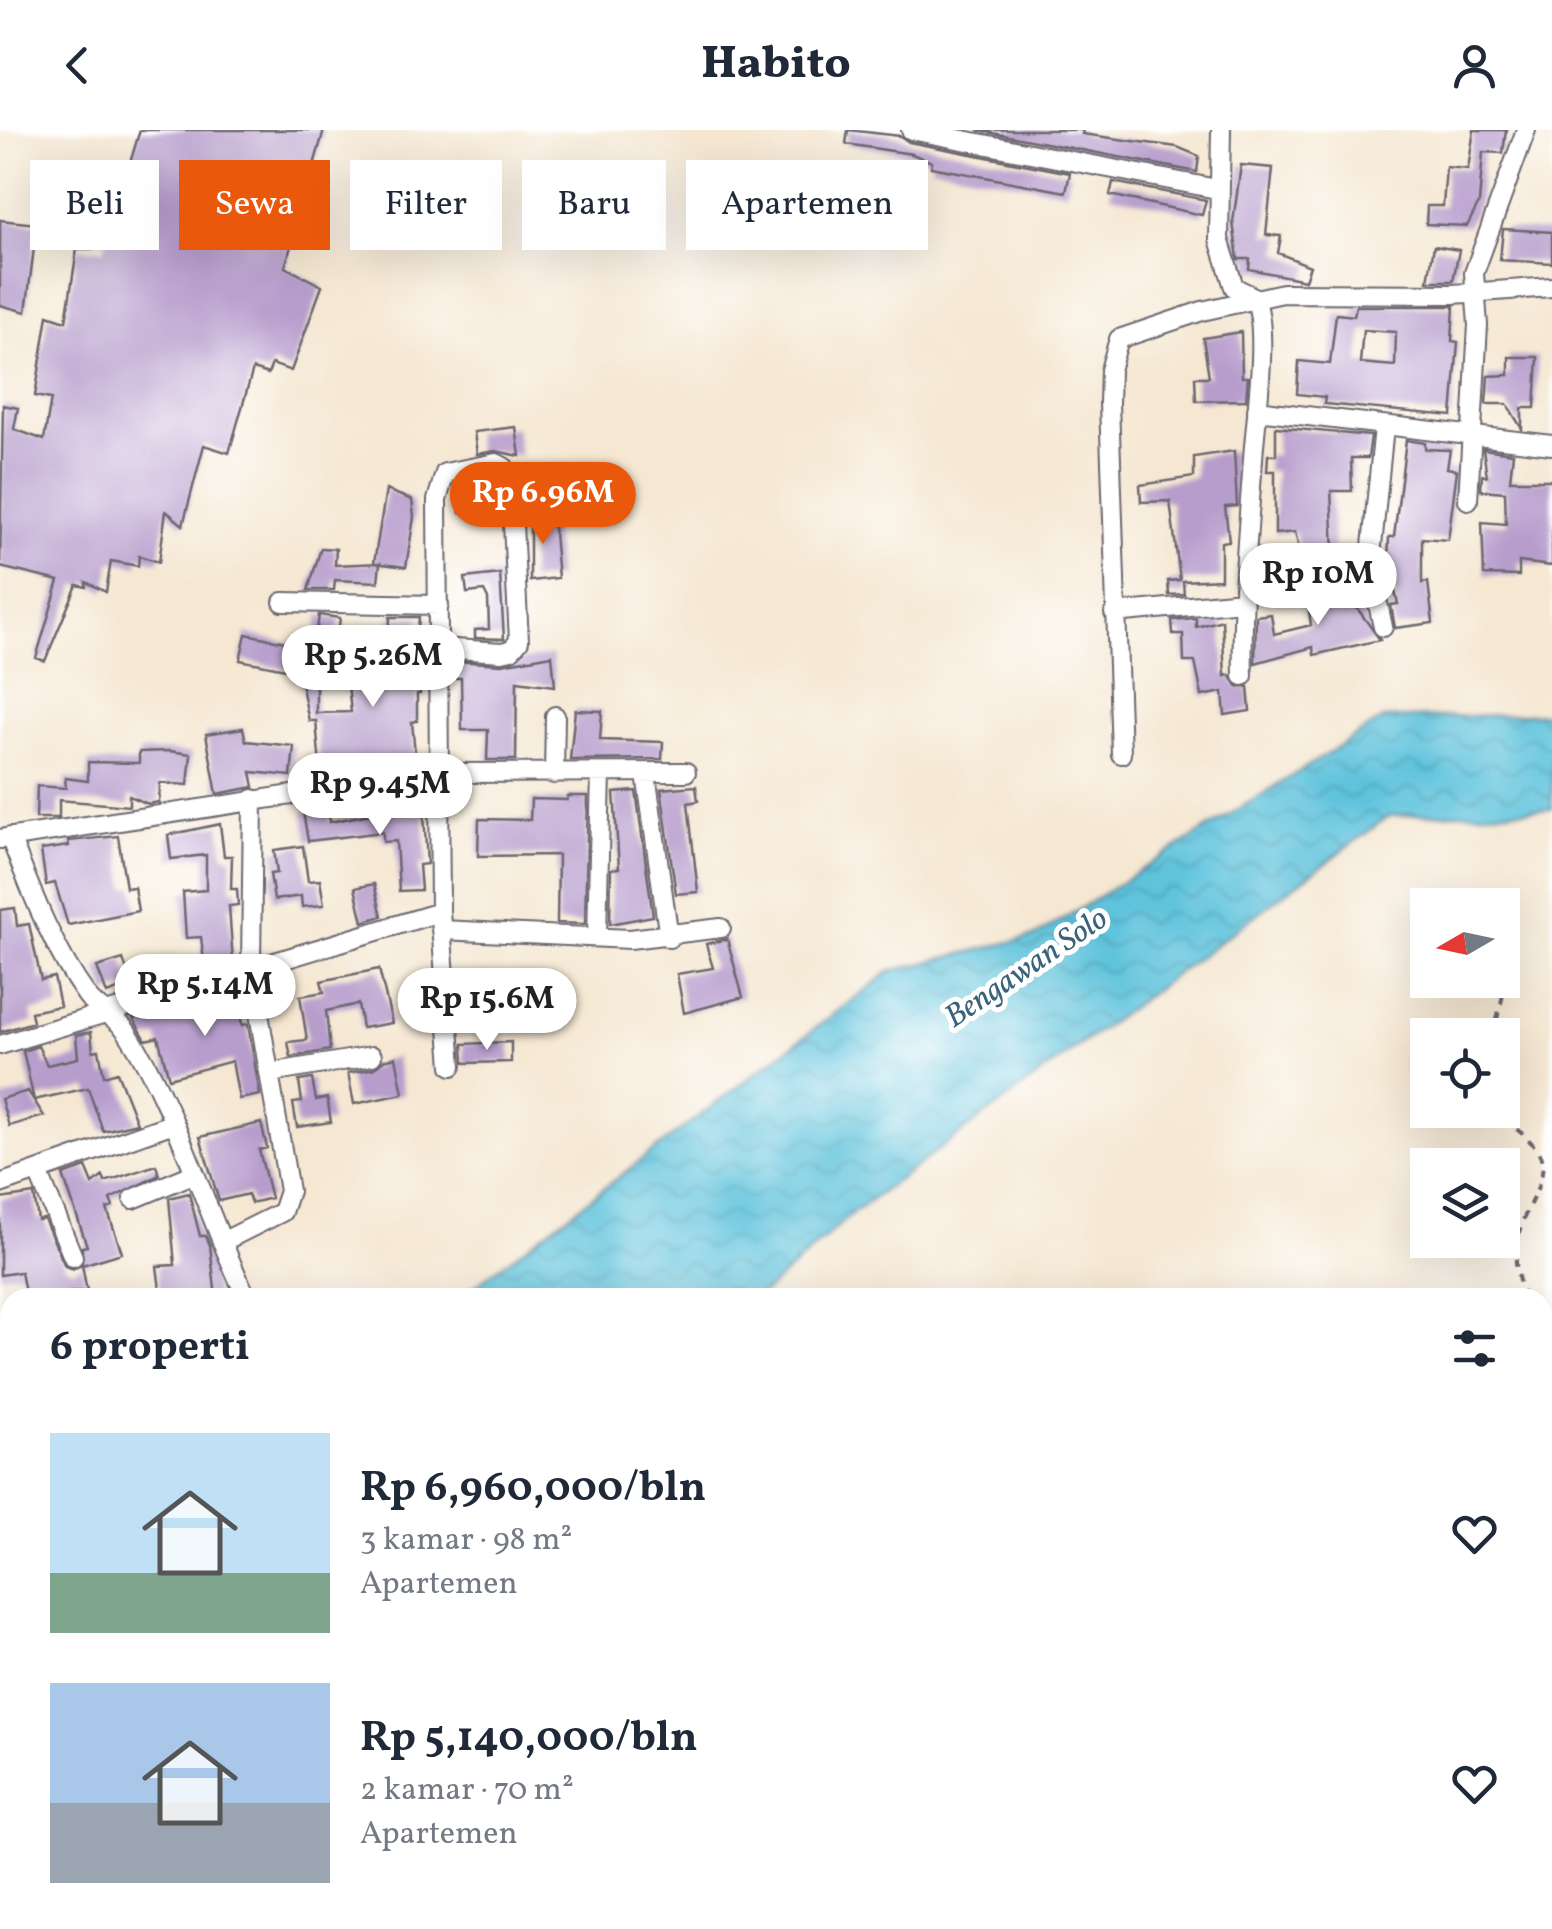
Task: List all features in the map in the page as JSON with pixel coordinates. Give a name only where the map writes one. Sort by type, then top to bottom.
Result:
[{"type":"street","points":[[910,130],[1217,189]]},
{"type":"street","points":[[1221,130],[1219,239],[1227,273],[1242,294],[1254,297]]},
{"type":"street","points":[[1468,500],[1478,325],[1474,273],[1526,130]]},
{"type":"street","points":[[1121,754],[1109,403],[1114,346],[1124,334],[1254,297],[1322,290],[1474,293],[1552,287]]},
{"type":"street","points":[[1243,676],[1244,594],[1258,410],[1260,312],[1254,297]]},
{"type":"street","points":[[1258,410],[1552,445]]},
{"type":"street","points":[[1383,626],[1370,566],[1384,427]]},
{"type":"street","points":[[440,648],[502,652],[511,650],[519,641],[510,485],[504,467],[496,463],[441,476],[436,500],[440,921],[452,1066]]},
{"type":"street","points":[[1114,614],[1244,594],[1370,566]]},
{"type":"street","points":[[283,602],[439,605]]},
{"type":"street","points":[[554,774],[555,716]]},
{"type":"street","points":[[241,1288],[126,1030],[80,986],[5,838],[438,772],[686,772]]},
{"type":"street","points":[[597,936],[600,774]]},
{"type":"street","points":[[646,774],[669,938]]},
{"type":"street","points":[[222,1242],[276,1216],[287,1204],[251,966],[254,799]]},
{"type":"street","points":[[0,1045],[108,1015],[251,966],[440,921],[597,936],[669,938],[721,928]]},
{"type":"street","points":[[270,1073],[372,1056]]},
{"type":"street","points":[[0,1184],[40,1174],[171,1124]]},
{"type":"street","points":[[40,1174],[73,1257]]},
{"type":"street","points":[[132,1199],[193,1174]]},
{"type":"path","points":[[1513,1128],[1528,1140],[1543,1165],[1542,1180],[1514,1242],[1523,1288]]},
{"type":"water","name":"Bengawan Solo","points":[[1552,713],[1552,809],[1389,816],[852,1214],[769,1288],[472,1288],[891,971],[1036,936],[1383,719]]},
{"type":"building","points":[[140,130],[324,130],[315,160],[179,160],[179,250],[290,250],[285,267],[322,286],[291,371],[272,364],[268,374],[253,369],[229,453],[204,445],[183,525],[166,511],[159,562],[139,556],[138,566],[111,561],[106,592],[86,582],[86,587],[77,585],[45,661],[36,658],[59,581],[0,567],[3,405],[18,408],[14,429],[44,440],[51,399],[35,396],[48,315],[66,321],[77,250],[159,250],[159,160],[131,160]]},
{"type":"building","points":[[848,130],[900,136],[909,142],[1070,173],[1066,192],[931,167],[932,162],[912,154],[846,144]]},
{"type":"building","points":[[977,130],[1083,130],[1082,134],[1177,147],[1199,156],[1197,172]]},
{"type":"building","points":[[1474,130],[1506,130],[1503,153],[1483,152],[1479,203],[1467,226],[1426,224],[1427,206],[1443,206],[1446,167],[1468,169]]},
{"type":"building","points":[[1241,165],[1273,168],[1266,235],[1281,236],[1278,253],[1310,266],[1305,280],[1249,269],[1250,259],[1238,259],[1233,222]]},
{"type":"building","points":[[1113,182],[1206,200],[1202,215],[1110,195]]},
{"type":"building","points":[[0,220],[30,223],[30,250],[34,250],[26,312],[0,305]]},
{"type":"building","points":[[1503,229],[1552,232],[1552,263],[1500,260]]},
{"type":"building","points":[[1434,246],[1459,250],[1453,281],[1428,281]]},
{"type":"building","points":[[1356,306],[1454,306],[1452,341],[1458,342],[1452,416],[1324,404],[1325,397],[1297,394],[1299,361],[1330,364],[1336,314],[1354,316]],"holes":[[[1363,330],[1396,332],[1395,366],[1360,363]]]},
{"type":"building","points":[[1241,332],[1242,377],[1248,377],[1246,400],[1196,401],[1195,377],[1209,377],[1203,338]]},
{"type":"building","points":[[1509,357],[1538,357],[1535,408],[1522,408],[1522,429],[1507,404],[1486,404],[1488,376],[1509,375]]},
{"type":"building","points":[[516,427],[520,456],[495,451],[477,454],[474,432]]},
{"type":"building","points":[[1276,427],[1371,436],[1368,458],[1351,458],[1352,491],[1331,491],[1334,550],[1344,548],[1346,557],[1303,565],[1295,532],[1275,534],[1275,471],[1267,471],[1268,455],[1276,455]]},
{"type":"building","points":[[1406,440],[1425,443],[1425,449],[1450,450],[1447,468],[1457,470],[1448,540],[1422,538],[1422,583],[1428,582],[1433,623],[1395,628],[1391,605],[1398,604],[1388,563],[1389,537],[1394,537]]},
{"type":"building","points":[[1483,449],[1513,453],[1510,480],[1552,480],[1552,566],[1519,562],[1519,576],[1484,575],[1482,522],[1506,524],[1505,492],[1481,490],[1482,475],[1487,476]]},
{"type":"building","points":[[1234,451],[1237,506],[1225,507],[1229,541],[1221,542],[1221,579],[1183,581],[1184,594],[1169,595],[1168,581],[1180,580],[1170,501],[1141,502],[1140,485],[1194,477],[1194,457]]},
{"type":"building","points":[[494,476],[500,520],[487,521],[486,511],[460,513],[458,483]]},
{"type":"building","points":[[386,490],[412,500],[414,517],[406,567],[374,563]]},
{"type":"building","points":[[552,511],[558,578],[530,581],[530,514]]},
{"type":"building","points":[[321,548],[336,549],[335,565],[380,563],[378,582],[335,580],[334,590],[308,590]]},
{"type":"building","points":[[500,574],[504,639],[475,638],[475,630],[489,629],[488,599],[484,591],[467,593],[465,578]]},
{"type":"building","points":[[1352,582],[1357,608],[1380,640],[1314,655],[1313,647],[1255,663],[1256,616],[1271,614],[1274,634],[1311,625],[1308,605],[1332,603],[1329,586]]},
{"type":"building","points":[[319,615],[340,618],[336,647],[315,643]]},
{"type":"building","points":[[390,617],[419,617],[416,653],[420,694],[417,721],[412,722],[416,764],[348,763],[350,772],[321,778],[316,721],[309,721],[300,677],[316,677],[316,713],[351,712],[347,675],[388,671]]},
{"type":"building","points":[[1196,618],[1196,627],[1222,620],[1225,676],[1230,675],[1238,687],[1248,687],[1250,711],[1225,715],[1223,692],[1202,696],[1195,662],[1184,662],[1183,634],[1173,634],[1172,620]]},
{"type":"building","points":[[246,634],[295,644],[290,670],[240,660]]},
{"type":"building","points":[[552,655],[555,686],[517,681],[516,760],[487,760],[488,730],[462,730],[461,678],[453,678],[453,661],[502,664]]},
{"type":"building","points":[[575,710],[602,711],[600,740],[663,742],[662,759],[570,760]]},
{"type":"building","points":[[243,728],[246,741],[294,746],[291,776],[251,772],[254,787],[217,794],[206,734]]},
{"type":"building","points":[[139,752],[191,754],[188,785],[160,783],[159,802],[148,804],[129,796],[129,806],[59,800],[59,818],[36,818],[37,786],[66,788],[65,778],[88,781],[88,762],[139,763]]},
{"type":"building","points":[[696,786],[698,801],[688,803],[698,892],[676,894],[661,789]]},
{"type":"building","points":[[636,791],[653,916],[610,924],[611,869],[619,868],[614,793]]},
{"type":"building","points":[[568,796],[588,796],[585,924],[557,923],[558,855],[478,856],[479,819],[530,820],[531,799],[567,800]]},
{"type":"building","points":[[327,808],[330,822],[370,814],[424,814],[427,864],[419,865],[421,890],[399,891],[396,841],[383,842],[383,832],[308,841],[303,812]]},
{"type":"building","points":[[220,824],[224,856],[232,856],[231,889],[237,889],[238,905],[229,906],[233,962],[205,970],[201,937],[186,938],[183,892],[206,890],[206,855],[171,859],[168,835]]},
{"type":"building","points":[[118,836],[126,888],[134,887],[138,911],[68,925],[55,883],[46,885],[41,850],[69,846],[68,841]]},
{"type":"building","points":[[303,846],[308,881],[320,880],[324,905],[302,907],[301,896],[274,900],[270,874],[277,873],[274,850]]},
{"type":"building","points":[[374,884],[382,916],[363,922],[355,888]]},
{"type":"building","points":[[15,908],[17,926],[29,924],[41,980],[54,977],[60,1006],[31,1012],[33,1022],[0,1032],[0,910]]},
{"type":"building","points":[[727,939],[743,997],[684,1013],[677,974],[713,968],[706,944]]},
{"type":"building","points":[[123,959],[132,985],[107,994],[97,967]]},
{"type":"building","points":[[379,969],[392,1023],[362,1028],[358,1004],[326,1011],[330,1050],[291,1057],[288,1042],[307,1040],[300,996],[324,992],[321,981]]},
{"type":"building","points":[[236,987],[242,1025],[248,1024],[260,1095],[239,1099],[232,1061],[169,1078],[158,1037],[146,1040],[133,1018],[210,1001],[209,995]]},
{"type":"building","points":[[91,1032],[93,1051],[99,1050],[104,1076],[117,1072],[137,1123],[103,1131],[88,1088],[34,1100],[23,1051],[38,1046],[47,1065],[78,1058],[76,1035]]},
{"type":"building","points":[[511,1042],[511,1062],[464,1063],[463,1044]]},
{"type":"building","points":[[396,1057],[403,1094],[354,1104],[348,1073],[375,1068]]},
{"type":"building","points":[[312,1079],[316,1100],[327,1098],[331,1122],[297,1127],[293,1103],[302,1102],[299,1081]]},
{"type":"building","points":[[28,1091],[44,1116],[9,1126],[1,1099]]},
{"type":"building","points":[[261,1123],[267,1148],[259,1150],[271,1198],[251,1203],[248,1194],[219,1201],[200,1137]]},
{"type":"building","points":[[156,1165],[159,1175],[110,1199],[113,1207],[107,1209],[122,1253],[82,1265],[82,1247],[87,1246],[63,1175],[86,1167],[93,1184],[103,1176],[105,1182]]},
{"type":"building","points":[[189,1193],[200,1236],[206,1236],[210,1245],[215,1288],[160,1288],[157,1266],[175,1265],[169,1198]]},
{"type":"building","points":[[34,1194],[38,1220],[44,1219],[65,1266],[72,1269],[82,1265],[86,1288],[24,1288],[21,1272],[0,1275],[0,1199]]}]
